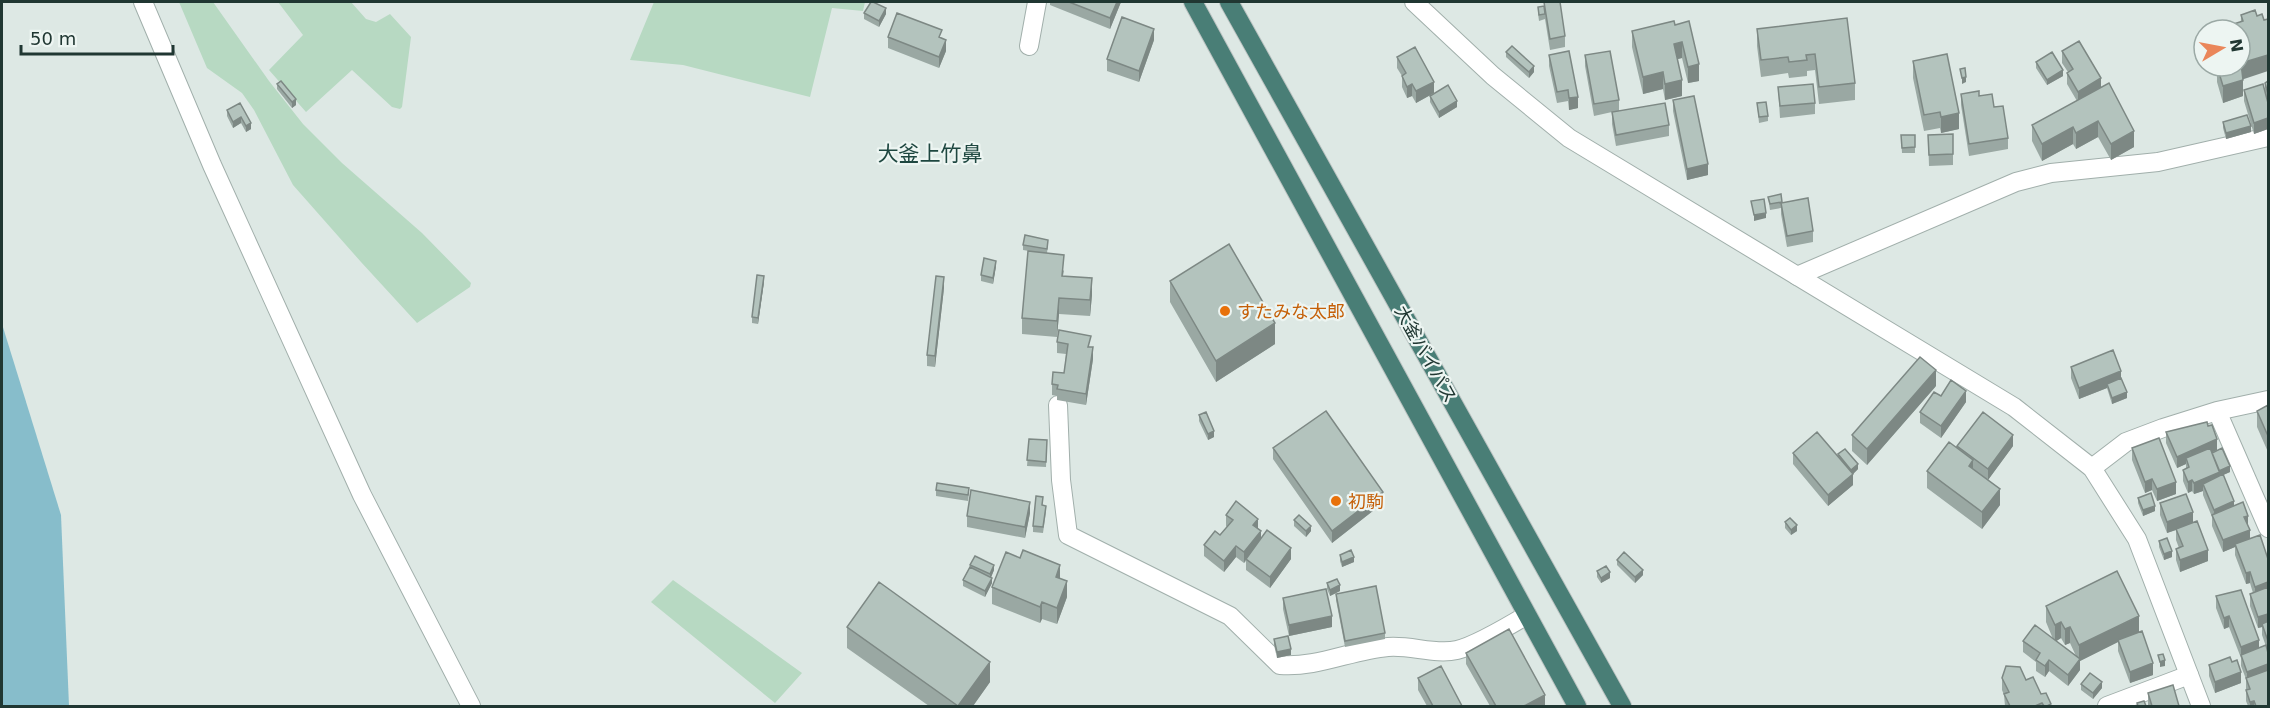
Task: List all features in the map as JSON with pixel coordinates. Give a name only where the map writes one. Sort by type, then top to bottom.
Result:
[{"type":"highway","name":"大釜バイパス","points":[[1193,2],[1577,706]]},
{"type":"highway","name":"大釜バイパス","points":[[1229,2],[1622,706]]},
{"type":"street","points":[[143,2],[212,165],[362,495],[471,706]]},
{"type":"street","points":[[1029,46],[1037,2]]},
{"type":"street","points":[[1414,2],[1493,76],[1569,138],[2014,407],[2092,468],[2137,539],[2201,706]]},
{"type":"street","points":[[1797,276],[2016,182],[2051,173],[2158,162],[2268,137]]},
{"type":"street","points":[[2092,468],[2126,442],[2217,411],[2268,400]]},
{"type":"street","points":[[1058,405],[1061,480],[1068,535],[1230,616],[1280,665],[1298,666],[1389,647],[1438,651],[1458,650],[1527,615]]},
{"type":"street","points":[[2217,411],[2268,528]]},
{"type":"street","points":[[2107,706],[2189,675]]},
{"type":"green space","points":[[179,2],[213,2],[269,81],[303,124],[342,163],[422,233],[471,283],[470,287],[417,323],[293,185],[254,110],[242,93],[207,68]]},
{"type":"green space","points":[[278,2],[351,2],[366,19],[376,22],[390,14],[411,37],[402,107],[400,109],[392,107],[352,70],[306,112],[269,70],[303,35]]},
{"type":"green space","points":[[654,2],[865,2],[863,11],[832,8],[810,97],[683,65],[630,60]]},
{"type":"green space","points":[[673,580],[802,673],[775,703],[651,602]]},
{"type":"water","points":[[2,324],[61,515],[69,706],[2,706]]},
{"type":"building","points":[[871,2],[886,8],[879,21],[864,13]]},
{"type":"building","points":[[1069,2],[1117,2],[1110,18]]},
{"type":"building","points":[[1544,2],[1560,2],[1565,36],[1550,39]]},
{"type":"building","points":[[1544,6],[1545,14],[1539,15],[1538,7]]},
{"type":"building","points":[[2255,10],[2257,16],[2262,14],[2264,20],[2268,19],[2268,55],[2252,60],[2252,18],[2242,18],[2241,15]]},
{"type":"building","points":[[897,13],[942,30],[939,37],[946,40],[939,57],[888,37]]},
{"type":"building","points":[[1122,17],[1154,29],[1139,71],[1107,59]]},
{"type":"building","points":[[1847,18],[1855,83],[1819,87],[1815,54],[1806,55],[1807,60],[1789,62],[1788,57],[1761,60],[1757,29]]},
{"type":"building","points":[[1674,21],[1675,25],[1689,21],[1699,64],[1688,67],[1682,42],[1674,44],[1682,80],[1665,84],[1663,72],[1643,77],[1632,31]]},
{"type":"building","points":[[2079,41],[2101,78],[2078,92],[2067,73],[2073,69],[2062,51]]},
{"type":"building","points":[[1512,46],[1534,66],[1529,72],[1506,52]]},
{"type":"building","points":[[1415,47],[1434,82],[1416,91],[1412,84],[1407,87],[1402,76],[1406,73],[1397,57]]},
{"type":"building","points":[[1569,51],[1578,97],[1569,98],[1568,90],[1557,92],[1549,55]]},
{"type":"building","points":[[1610,51],[1619,100],[1594,104],[1585,55]]},
{"type":"building","points":[[2052,52],[2063,70],[2047,80],[2036,62]]},
{"type":"building","points":[[1947,54],[1959,113],[1941,117],[1940,112],[1924,115],[1913,61]]},
{"type":"building","points":[[1965,68],[1966,77],[1962,78],[1960,69]]},
{"type":"building","points":[[2221,78],[2243,78],[2243,80],[2223,86]]},
{"type":"building","points":[[281,81],[296,99],[292,102],[277,84]]},
{"type":"building","points":[[2109,83],[2134,131],[2111,144],[2098,121],[2076,133],[2073,127],[2042,144],[2032,125]]},
{"type":"building","points":[[1813,84],[1815,103],[1780,106],[1778,87]]},
{"type":"building","points":[[2263,84],[2268,103],[2268,118],[2254,123],[2244,90]]},
{"type":"building","points":[[1448,85],[1457,101],[1439,112],[1430,96]]},
{"type":"building","points":[[1979,91],[1979,96],[1992,94],[1994,107],[2003,106],[2008,138],[1969,144],[1961,94]]},
{"type":"building","points":[[1694,96],[1708,164],[1687,169],[1673,100]]},
{"type":"building","points":[[1766,102],[1768,116],[1759,117],[1757,103]]},
{"type":"building","points":[[240,103],[251,123],[246,126],[241,117],[233,122],[227,110]]},
{"type":"building","points":[[1665,103],[1669,125],[1616,135],[1612,112]]},
{"type":"building","points":[[2247,115],[2251,126],[2226,133],[2223,122]]},
{"type":"building","points":[[1953,134],[1953,154],[1929,155],[1928,135]]},
{"type":"building","points":[[1901,135],[1915,135],[1915,147],[1902,148]]},
{"type":"building","points":[[1781,194],[1782,202],[1770,204],[1768,197]]},
{"type":"building","points":[[1808,198],[1813,231],[1787,236],[1781,203]]},
{"type":"building","points":[[1764,199],[1766,213],[1754,215],[1751,201]]},
{"type":"building","points":[[1025,235],[1048,240],[1047,249],[1023,245]]},
{"type":"building","points":[[1229,244],[1275,323],[1216,361],[1170,281]]},
{"type":"building","points":[[1028,251],[1064,255],[1062,276],[1092,278],[1090,300],[1059,298],[1057,321],[1022,318]]},
{"type":"building","points":[[984,258],[996,261],[993,278],[981,275]]},
{"type":"building","points":[[757,275],[764,276],[758,318],[752,317]]},
{"type":"building","points":[[936,276],[944,277],[935,356],[927,355]]},
{"type":"building","points":[[1059,330],[1091,336],[1088,347],[1093,347],[1086,394],[1057,389],[1058,385],[1052,384],[1053,372],[1064,373],[1068,344],[1057,342]]},
{"type":"building","points":[[2113,350],[2121,371],[2079,388],[2071,367]]},
{"type":"building","points":[[1920,357],[1936,370],[1867,449],[1852,435]]},
{"type":"building","points":[[2121,378],[2127,392],[2112,398],[2107,384]]},
{"type":"building","points":[[1951,380],[1966,391],[1941,426],[1920,412],[1934,392],[1941,396]]},
{"type":"building","points":[[2268,405],[2268,436],[2257,411]]},
{"type":"building","points":[[1326,411],[1383,492],[1332,531],[1273,448]]},
{"type":"building","points":[[1206,412],[1214,431],[1208,434],[1199,415]]},
{"type":"building","points":[[1983,412],[2013,435],[1988,469],[1957,446]]},
{"type":"building","points":[[2207,422],[2208,426],[2212,425],[2217,439],[2177,457],[2166,432]]},
{"type":"building","points":[[1817,432],[1853,474],[1828,495],[1793,453]]},
{"type":"building","points":[[2159,438],[2176,482],[2157,489],[2152,479],[2145,482],[2132,448]]},
{"type":"building","points":[[1029,439],[1047,440],[1046,462],[1027,460]]},
{"type":"building","points":[[1949,442],[1973,460],[1969,466],[2000,489],[1982,512],[1927,471]]},
{"type":"building","points":[[2210,448],[2220,472],[2194,483],[2192,480],[2188,482],[2183,470],[2189,467],[2186,458]]},
{"type":"building","points":[[2222,448],[2230,466],[2219,471],[2212,453]]},
{"type":"building","points":[[1845,449],[1858,464],[1851,470],[1838,454]]},
{"type":"building","points":[[2223,474],[2234,501],[2214,510],[2203,484]]},
{"type":"building","points":[[937,483],[969,488],[968,495],[936,490]]},
{"type":"building","points":[[971,490],[1030,502],[1025,527],[967,516]]},
{"type":"building","points":[[2151,493],[2155,506],[2143,510],[2138,498]]},
{"type":"building","points":[[2186,494],[2193,512],[2167,522],[2160,503]]},
{"type":"building","points":[[1036,496],[1043,497],[1042,505],[1046,506],[1043,527],[1033,526]]},
{"type":"building","points":[[1236,501],[1258,519],[1253,525],[1261,531],[1244,552],[1236,546],[1224,561],[1204,545],[1215,531],[1220,535],[1233,520],[1226,515]]},
{"type":"building","points":[[2243,502],[2248,516],[2244,517],[2250,530],[2223,540],[2212,515]]},
{"type":"building","points":[[1299,515],[1311,526],[1306,531],[1294,520]]},
{"type":"building","points":[[1790,518],[1797,525],[1791,530],[1785,522]]},
{"type":"building","points":[[2197,521],[2208,550],[2180,560],[2176,549],[2183,546],[2176,529]]},
{"type":"building","points":[[1267,530],[1291,548],[1270,577],[1246,559]]},
{"type":"building","points":[[2260,535],[2268,559],[2268,582],[2255,587],[2250,572],[2246,573],[2235,544]]},
{"type":"building","points":[[2167,538],[2172,551],[2164,554],[2159,541]]},
{"type":"building","points":[[1023,550],[1060,565],[1056,577],[1067,581],[1057,608],[1042,602],[1040,607],[992,587],[1006,552],[1020,558]]},
{"type":"building","points":[[1351,550],[1354,557],[1342,562],[1340,555]]},
{"type":"building","points":[[1624,552],[1643,570],[1635,577],[1617,560]]},
{"type":"building","points":[[975,556],[994,565],[990,574],[970,565]]},
{"type":"building","points":[[1606,566],[1610,572],[1601,578],[1597,571]]},
{"type":"building","points":[[970,567],[992,578],[985,591],[963,580]]},
{"type":"building","points":[[2117,571],[2139,616],[2079,645],[2070,627],[2065,629],[2061,622],[2055,625],[2046,606]]},
{"type":"building","points":[[1337,579],[1340,585],[1330,590],[1327,583]]},
{"type":"building","points":[[879,582],[990,662],[958,706],[847,627]]},
{"type":"building","points":[[1376,586],[1385,633],[1345,641],[1336,594]]},
{"type":"building","points":[[2268,587],[2268,614],[2258,617],[2250,594]]},
{"type":"building","points":[[1326,589],[1332,616],[1289,625],[1283,598]]},
{"type":"building","points":[[2241,590],[2259,640],[2241,647],[2229,616],[2224,618],[2216,596]]},
{"type":"building","points":[[2268,621],[2268,641],[2262,624]]},
{"type":"building","points":[[2035,625],[2080,659],[2068,675],[2049,660],[2045,666],[2036,660],[2040,653],[2023,641]]},
{"type":"building","points":[[1509,629],[1545,695],[1524,706],[1496,706],[1466,653]]},
{"type":"building","points":[[2142,631],[2153,663],[2130,672],[2118,640]]},
{"type":"building","points":[[1288,636],[1291,649],[1277,652],[1274,639]]},
{"type":"building","points":[[2266,645],[2268,664],[2247,672],[2241,655]]},
{"type":"building","points":[[2163,654],[2165,660],[2160,662],[2158,655]]},
{"type":"building","points":[[2230,657],[2232,662],[2237,660],[2241,672],[2215,682],[2209,665]]},
{"type":"building","points":[[1441,666],[1462,706],[1433,706],[1418,678]]},
{"type":"building","points":[[2006,666],[2020,667],[2026,680],[2033,677],[2041,694],[2046,693],[2051,704],[2047,706],[2042,703],[2035,706],[2010,706],[2004,694],[2009,692],[2002,678]]},
{"type":"building","points":[[2268,670],[2268,706],[2256,706],[2254,701],[2250,702],[2246,690],[2250,689],[2246,678]]},
{"type":"building","points":[[2090,673],[2102,682],[2093,693],[2081,684]]},
{"type":"building","points":[[2173,685],[2179,706],[2152,706],[2148,693]]},
{"type":"building","points":[[2144,701],[2146,706],[2138,706],[2137,703]]},
{"type":"place","name":"すたみな太郎","points":[[1225,311]]},
{"type":"place","name":"初駒","points":[[1336,501]]},
{"type":"district","name":"大釜上竹鼻","points":[[930,154]]}]
